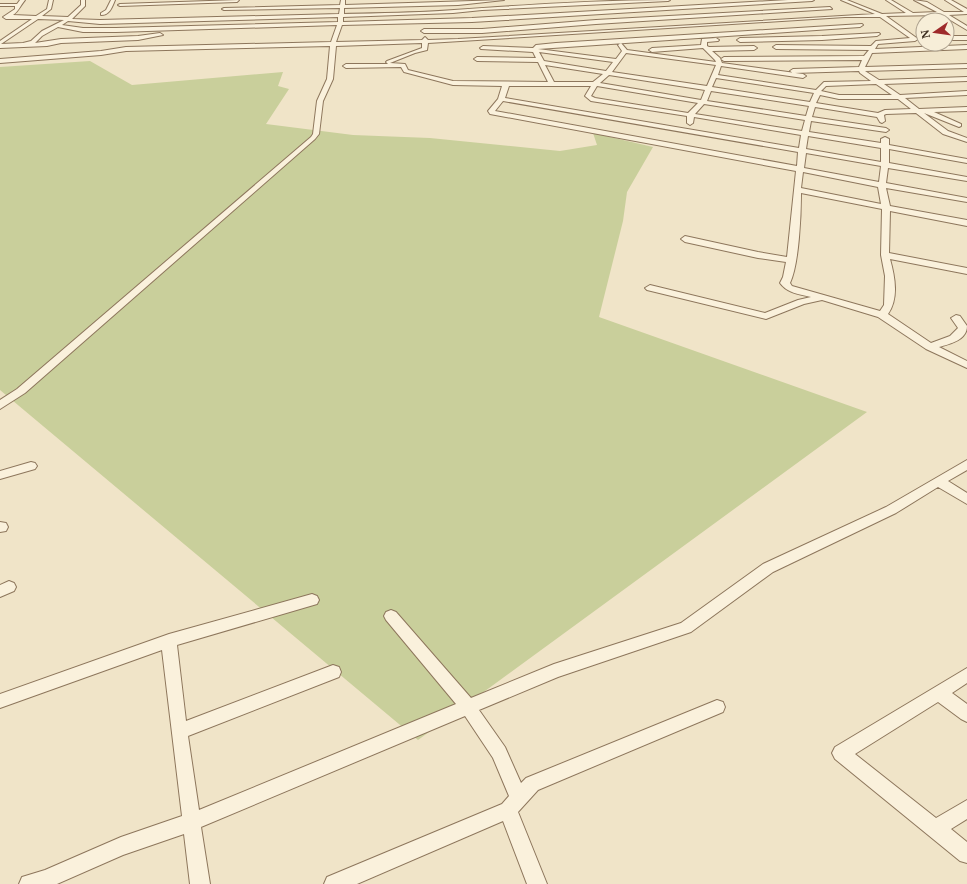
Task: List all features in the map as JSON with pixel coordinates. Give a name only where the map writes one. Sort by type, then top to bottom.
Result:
[{"type":"street","points":[[0,3],[3,0]]},
{"type":"street","points":[[0,44],[49,8],[51,0]]},
{"type":"street","points":[[69,19],[83,5],[83,0]]},
{"type":"street","points":[[103,14],[108,10],[113,0]]},
{"type":"street","points":[[140,5],[144,0]]},
{"type":"street","points":[[250,28],[265,0]]},
{"type":"street","points":[[220,9],[342,3],[502,0]]},
{"type":"street","points":[[572,0],[628,51],[719,62],[803,76]]},
{"type":"street","points":[[652,0],[698,35],[719,62]]},
{"type":"street","points":[[7,16],[100,22],[463,12],[668,0]]},
{"type":"street","points":[[700,0],[709,6]]},
{"type":"street","points":[[56,25],[83,30],[250,28],[507,18],[812,0]]},
{"type":"street","points":[[888,0],[915,17]]},
{"type":"street","points":[[916,0],[941,12]]},
{"type":"street","points":[[948,0],[967,12]]},
{"type":"street","points":[[120,5],[140,5],[177,1],[245,1]]},
{"type":"street","points":[[496,1],[507,18]]},
{"type":"street","points":[[886,40],[821,3],[845,1],[871,10],[899,27],[915,39]]},
{"type":"street","points":[[0,3],[21,2],[17,10],[0,20]]},
{"type":"street","points":[[151,48],[168,28],[172,19],[186,2]]},
{"type":"street","points":[[382,2],[382,14]]},
{"type":"street","points":[[380,65],[425,49],[426,42],[422,2]]},
{"type":"street","points":[[0,405],[36,378],[313,138],[316,134],[320,101],[330,79],[334,53],[333,44],[340,24],[342,3]]},
{"type":"street","points":[[424,31],[482,31],[674,16],[830,8]]},
{"type":"street","points":[[955,12],[967,12]]},
{"type":"street","points":[[0,61],[151,48],[239,43],[967,12]]},
{"type":"street","points":[[20,46],[33,42],[36,38],[56,25],[69,19],[110,13]]},
{"type":"street","points":[[239,43],[333,44],[426,42],[528,37],[845,16],[915,14]]},
{"type":"street","points":[[955,20],[967,28]]},
{"type":"street","points":[[535,50],[536,47],[546,46],[860,25]]},
{"type":"street","points":[[525,28],[528,37]]},
{"type":"street","points":[[732,40],[775,40],[877,34]]},
{"type":"street","points":[[0,44],[20,46],[55,43],[61,41],[138,38],[162,35]]},
{"type":"street","points":[[955,38],[967,38]]},
{"type":"street","points":[[719,62],[865,58],[871,54],[876,43],[886,40],[915,39]]},
{"type":"street","points":[[705,45],[725,40]]},
{"type":"street","points":[[775,40],[785,47]]},
{"type":"street","points":[[759,48],[705,45],[628,51],[617,61],[608,73],[595,84],[588,96],[593,100],[806,133],[967,161]]},
{"type":"street","points":[[772,47],[872,49],[967,47]]},
{"type":"street","points":[[483,48],[535,50],[617,61]]},
{"type":"street","points":[[535,50],[552,84]]},
{"type":"street","points":[[861,69],[865,58]]},
{"type":"street","points":[[477,59],[542,62],[880,115],[881,113],[885,112],[967,109]]},
{"type":"street","points":[[682,139],[690,122],[692,111],[703,102],[719,62]]},
{"type":"street","points":[[346,66],[403,65],[406,71],[453,83],[506,85],[595,84],[886,130]]},
{"type":"street","points":[[772,72],[967,66]]},
{"type":"street","points":[[861,69],[862,72],[897,96],[921,110],[959,125]]},
{"type":"street","points":[[714,76],[817,92],[839,97],[967,93]]},
{"type":"street","points":[[967,79],[824,84],[817,92],[812,105],[802,150],[797,190],[797,211],[786,283],[789,288],[797,291],[882,315],[930,347],[967,365]]},
{"type":"street","points":[[506,85],[501,99],[491,111],[492,113],[682,139],[802,150],[967,179]]},
{"type":"street","points":[[501,99],[682,139],[800,169],[967,200]]},
{"type":"street","points":[[921,110],[936,126],[950,136],[967,140]]},
{"type":"street","points":[[880,115],[886,130],[885,165],[882,185],[886,207],[887,227],[885,255],[890,276],[889,305],[882,315]]},
{"type":"street","points":[[936,126],[967,125]]},
{"type":"street","points":[[797,190],[967,223]]},
{"type":"street","points":[[685,239],[758,255],[790,260]]},
{"type":"street","points":[[885,255],[967,271]]},
{"type":"street","points":[[650,288],[766,316],[801,302],[822,297]]},
{"type":"street","points":[[930,347],[959,336],[963,328],[956,318]]},
{"type":"street","points":[[29,884],[46,879],[121,846],[191,822],[554,671],[686,628],[768,568],[891,510],[967,464]]},
{"type":"street","points":[[0,474],[31,466]]},
{"type":"street","points":[[938,481],[967,499]]},
{"type":"street","points":[[0,701],[169,642],[312,600]]},
{"type":"street","points":[[391,616],[468,707],[499,753],[537,884]]},
{"type":"street","points":[[169,642],[179,732],[200,884]]},
{"type":"street","points":[[179,732],[333,672]]},
{"type":"street","points":[[967,675],[939,694],[841,753],[967,854]]},
{"type":"street","points":[[939,694],[967,714]]},
{"type":"street","points":[[334,884],[513,803],[532,784],[717,707]]},
{"type":"street","points":[[936,828],[967,809]]},
{"type":"green space","points":[[90,61],[132,85],[283,72],[278,86],[289,89],[266,124],[353,135],[430,138],[560,151],[597,145],[593,133],[653,147],[627,192],[623,221],[599,317],[867,412],[418,740],[0,390],[0,67]]}]
